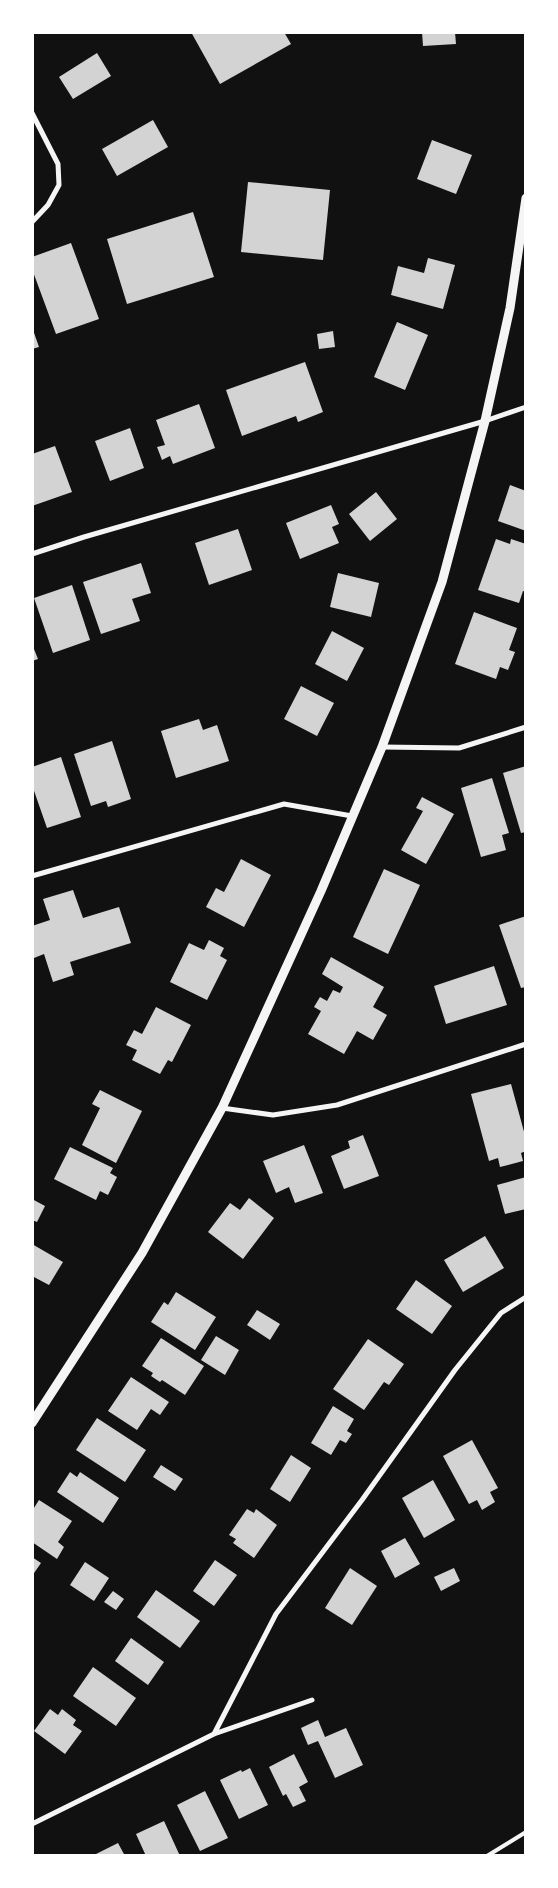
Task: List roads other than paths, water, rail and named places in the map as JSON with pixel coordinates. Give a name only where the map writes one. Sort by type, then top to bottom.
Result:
[{"type":"street","points":[[32,113],[58,164],[59,178],[59,185],[48,205],[34,221]]},
{"type":"street","points":[[32,1422],[142,1253],[222,1108],[321,891],[382,747],[442,582],[486,421],[510,308],[526,198]]},
{"type":"street","points":[[32,554],[84,537],[486,421],[526,407]]},
{"type":"street","points":[[382,747],[458,748],[526,726]]},
{"type":"street","points":[[32,876],[284,804],[352,816]]},
{"type":"street","points":[[222,1108],[273,1115],[337,1105],[526,1044]]},
{"type":"street","points":[[214,1734],[276,1614],[455,1370],[501,1313],[526,1297]]},
{"type":"street","points":[[32,1824],[214,1734],[312,1700]]},
{"type":"lane","points":[[487,1856],[526,1832]]}]
